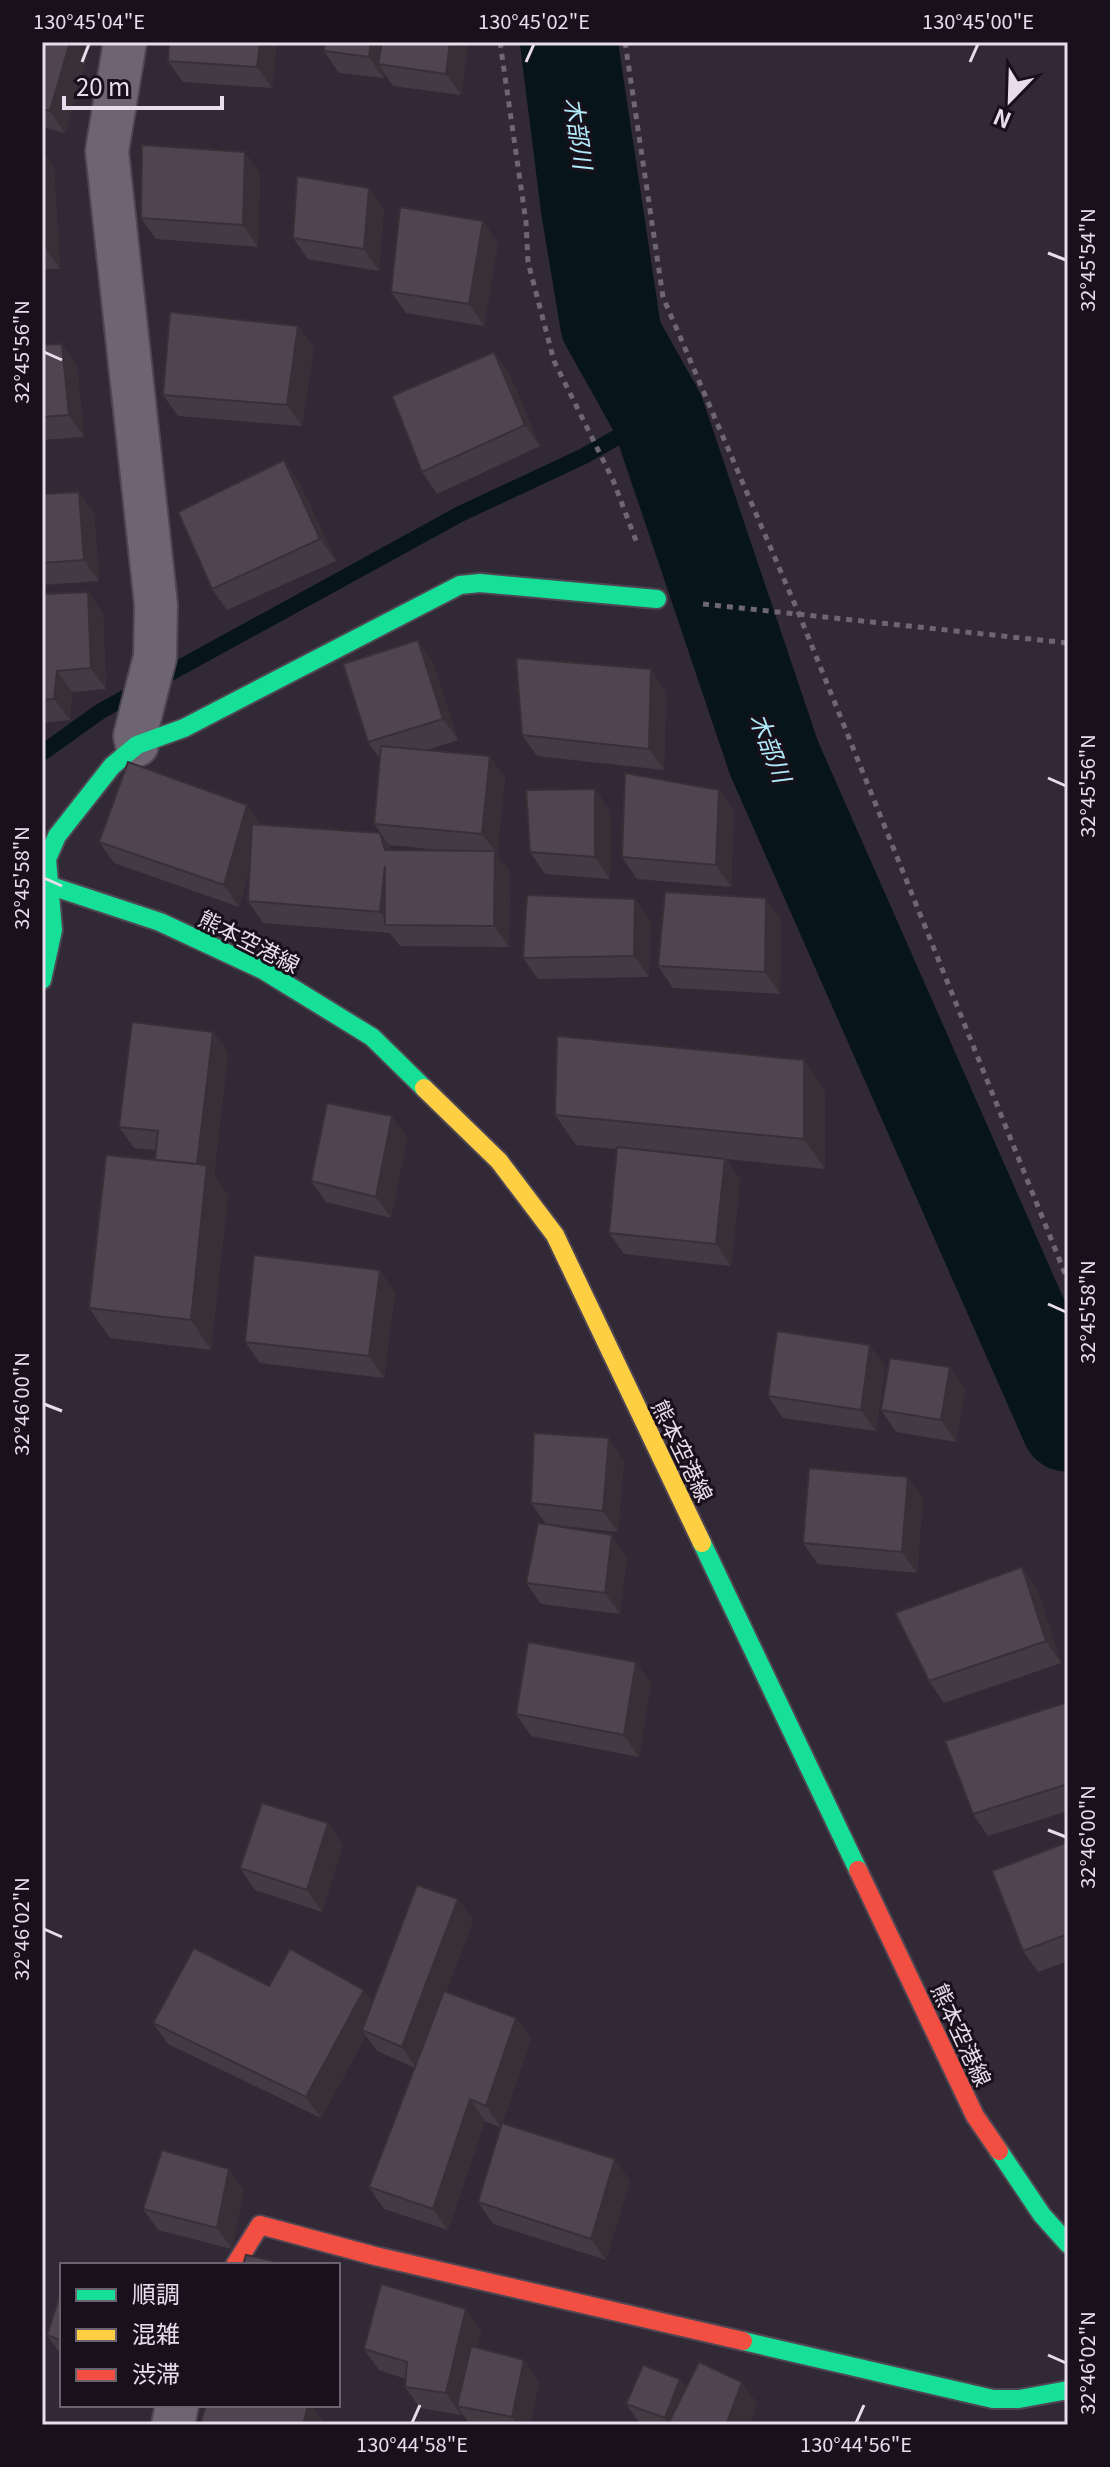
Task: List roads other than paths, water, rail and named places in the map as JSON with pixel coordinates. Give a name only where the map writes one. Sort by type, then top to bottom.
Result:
[{"type":"main road","points":[[42,980],[53,930],[45,883],[47,859],[57,836],[137,735],[184,728],[460,585],[480,583],[657,599]]},
{"type":"main road","name":"熊本空港線","points":[[45,883],[160,922],[263,970],[372,1037],[499,1161],[555,1235],[975,2116],[1042,2215],[1068,2244]]},
{"type":"main road","points":[[236,2263],[260,2225],[375,2256],[993,2399],[1020,2412],[1068,2390]]},
{"type":"street","points":[[125,42],[107,151],[156,605],[155,657],[137,735]]},
{"type":"water","points":[[539,42],[618,42],[661,327],[591,353]]},
{"type":"waterway","name":"木部川","points":[[567,42],[588,209],[607,323],[658,414],[774,758],[1068,1425]]},
{"type":"waterway","points":[[42,753],[101,711],[460,514],[584,456],[658,414]]}]
